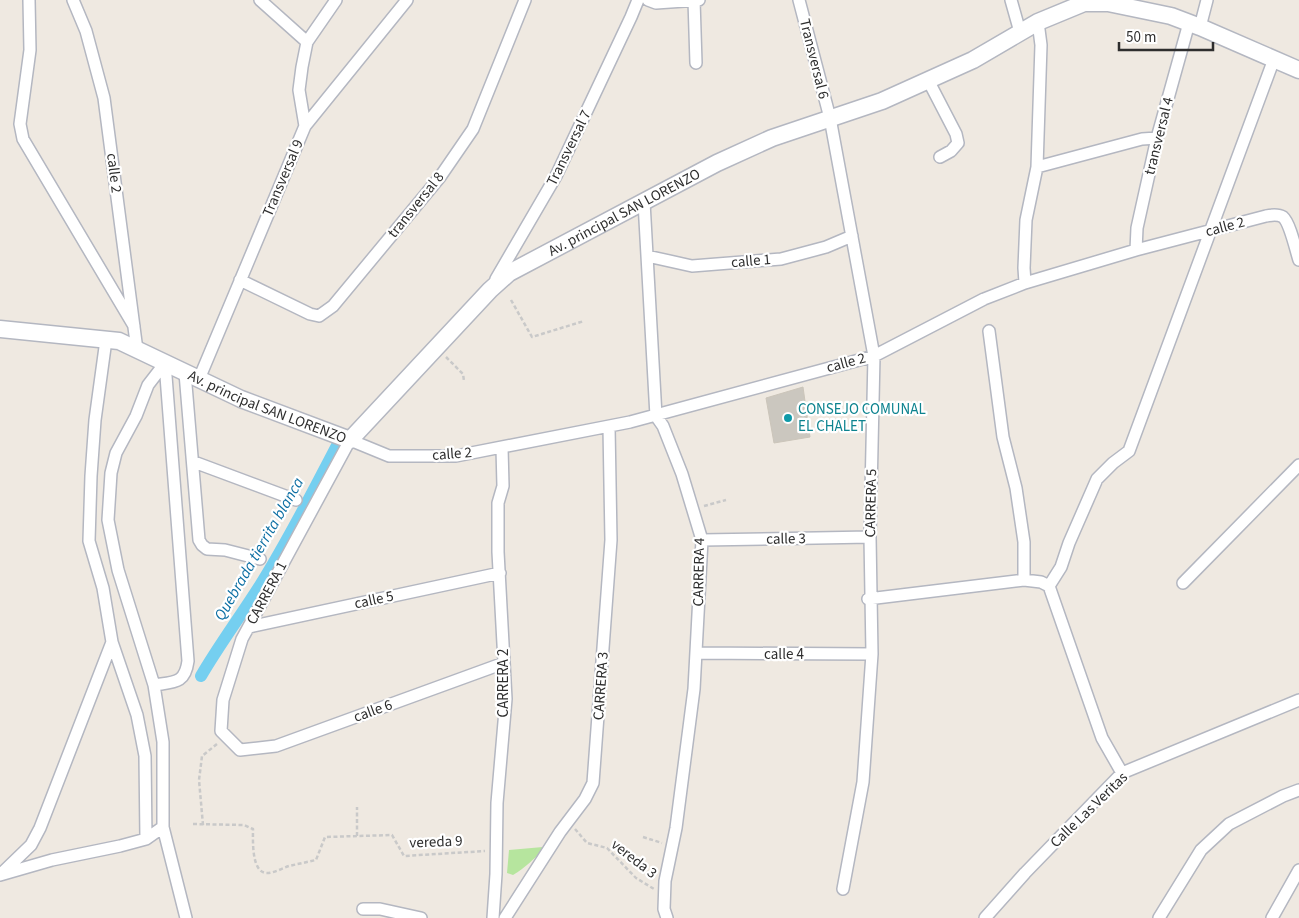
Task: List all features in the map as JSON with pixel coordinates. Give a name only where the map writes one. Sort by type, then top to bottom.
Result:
[{"type":"main road","name":"Av. principal SAN LORENZO","points":[[0,329],[118,341],[240,399],[350,440],[490,290],[509,273],[717,163],[772,138],[882,101],[973,60],[1038,22],[1084,3],[1148,6],[1299,70]]},
{"type":"street","points":[[29,0],[30,50],[20,124],[23,138],[134,326]]},
{"type":"street","name":"calle 2","points":[[73,0],[86,31],[104,98],[137,350]]},
{"type":"street","points":[[260,0],[307,42]]},
{"type":"street","points":[[304,126],[299,90],[307,42],[336,0]]},
{"type":"street","name":"Transversal 9","points":[[192,376],[240,280],[304,126],[407,0]]},
{"type":"street","name":"transversal 8","points":[[240,280],[310,314],[320,316],[333,306],[440,177],[473,129],[525,0]]},
{"type":"street","name":"Transversal 7","points":[[490,290],[556,176],[638,0]]},
{"type":"street","points":[[648,0],[656,3],[699,0]]},
{"type":"street","points":[[694,0],[696,63]]},
{"type":"street","name":"Transversal 6","points":[[800,0],[830,118]]},
{"type":"street","points":[[1010,0],[1020,32]]},
{"type":"street","name":"transversal 4","points":[[1136,250],[1137,228],[1157,138],[1195,25],[1208,0]]},
{"type":"street","points":[[1025,283],[1026,220],[1037,167],[1041,45],[1038,22]]},
{"type":"street","points":[[1049,586],[1061,567],[1069,543],[1097,479],[1113,462],[1129,451],[1274,59]]},
{"type":"street","points":[[928,80],[956,134],[958,143],[940,157]]},
{"type":"street","name":"CARRERA 5","points":[[830,118],[874,356],[870,538],[872,654],[863,782],[842,889]]},
{"type":"street","points":[[1037,167],[1142,139],[1157,138]]},
{"type":"street","name":"CARRERA 4","points":[[644,202],[656,416],[663,426],[702,540],[692,707],[676,828],[665,881],[664,909],[667,918]]},
{"type":"street","name":"calle 2","points":[[350,440],[389,456],[456,456],[609,427],[656,416],[874,356],[984,299],[1025,283],[1136,250],[1266,216],[1276,215],[1283,217],[1299,260]]},
{"type":"street","name":"calle 1","points":[[647,256],[692,266],[781,259],[826,247],[852,236]]},
{"type":"street","points":[[988,331],[1003,437],[1016,488],[1023,533],[1024,580]]},
{"type":"street","points":[[106,340],[95,420],[89,540],[102,588],[112,642],[137,715],[145,756],[146,839]]},
{"type":"street","points":[[165,363],[148,385],[136,416],[116,454],[111,473],[108,520],[118,570],[154,685],[163,742],[163,827],[186,918]]},
{"type":"street","points":[[154,685],[177,682],[184,676],[188,661],[165,363]]},
{"type":"street","points":[[192,376],[195,497],[199,540],[207,549],[224,550],[260,559]]},
{"type":"street","name":"CARRERA 3","points":[[505,918],[560,832],[585,799],[593,783],[611,540],[609,427]]},
{"type":"street","name":"CARRERA 1","points":[[224,734],[221,731],[223,700],[242,639],[350,440]]},
{"type":"street","name":"CARRERA 2","points":[[493,918],[498,803],[506,699],[498,503],[503,486],[502,448]]},
{"type":"street","points":[[194,462],[296,500]]},
{"type":"street","points":[[1183,583],[1299,465]]},
{"type":"street","name":"calle 3","points":[[702,540],[870,538]]},
{"type":"street","name":"calle 5","points":[[249,627],[500,573]]},
{"type":"street","points":[[868,599],[1024,580],[1041,582],[1049,586],[1102,738],[1122,773]]},
{"type":"street","points":[[0,875],[31,845],[40,828],[112,642]]},
{"type":"street","name":"calle 4","points":[[696,653],[872,654]]},
{"type":"street","name":"calle 6","points":[[224,734],[240,750],[276,746],[504,663]]},
{"type":"street","name":"Calle Las Veritas","points":[[985,918],[1025,873],[1122,773],[1299,700]]},
{"type":"street","points":[[1159,918],[1201,850],[1229,824],[1283,796],[1299,790]]},
{"type":"street","points":[[0,875],[52,860],[146,839],[163,827]]},
{"type":"street","points":[[1272,918],[1299,870]]},
{"type":"street","points":[[362,909],[388,910],[421,918]]},
{"type":"path","points":[[511,300],[532,336],[584,321]]},
{"type":"path","points":[[436,348],[463,374],[464,381]]},
{"type":"path","points":[[693,510],[726,500]]},
{"type":"path","points":[[203,825],[199,780],[202,756],[224,734]]},
{"type":"path","points":[[357,807],[357,836]]},
{"type":"path","name":"vereda 3","points":[[569,822],[587,843],[606,848],[636,878],[664,895]]},
{"type":"path","name":"vereda 9","points":[[193,824],[244,825],[253,829],[253,850],[257,866],[262,872],[268,874],[289,866],[316,860],[325,837],[392,835],[404,856],[497,850]]},
{"type":"path","points":[[643,837],[672,847]]},
{"type":"green space","points":[[543,847],[544,849],[522,869],[513,875],[507,873],[509,850]]},
{"type":"building","name":"CONSEJO COMUNAL EL CHALET","points":[[803,387],[810,437],[774,443],[766,398]]},
{"type":"waterway","name":"Quebrada tierrita blanca","points":[[201,676],[270,569],[342,436]]},
{"type":"place","name":"CONSEJO COMUNAL EL CHALET","points":[[788,418]]}]
